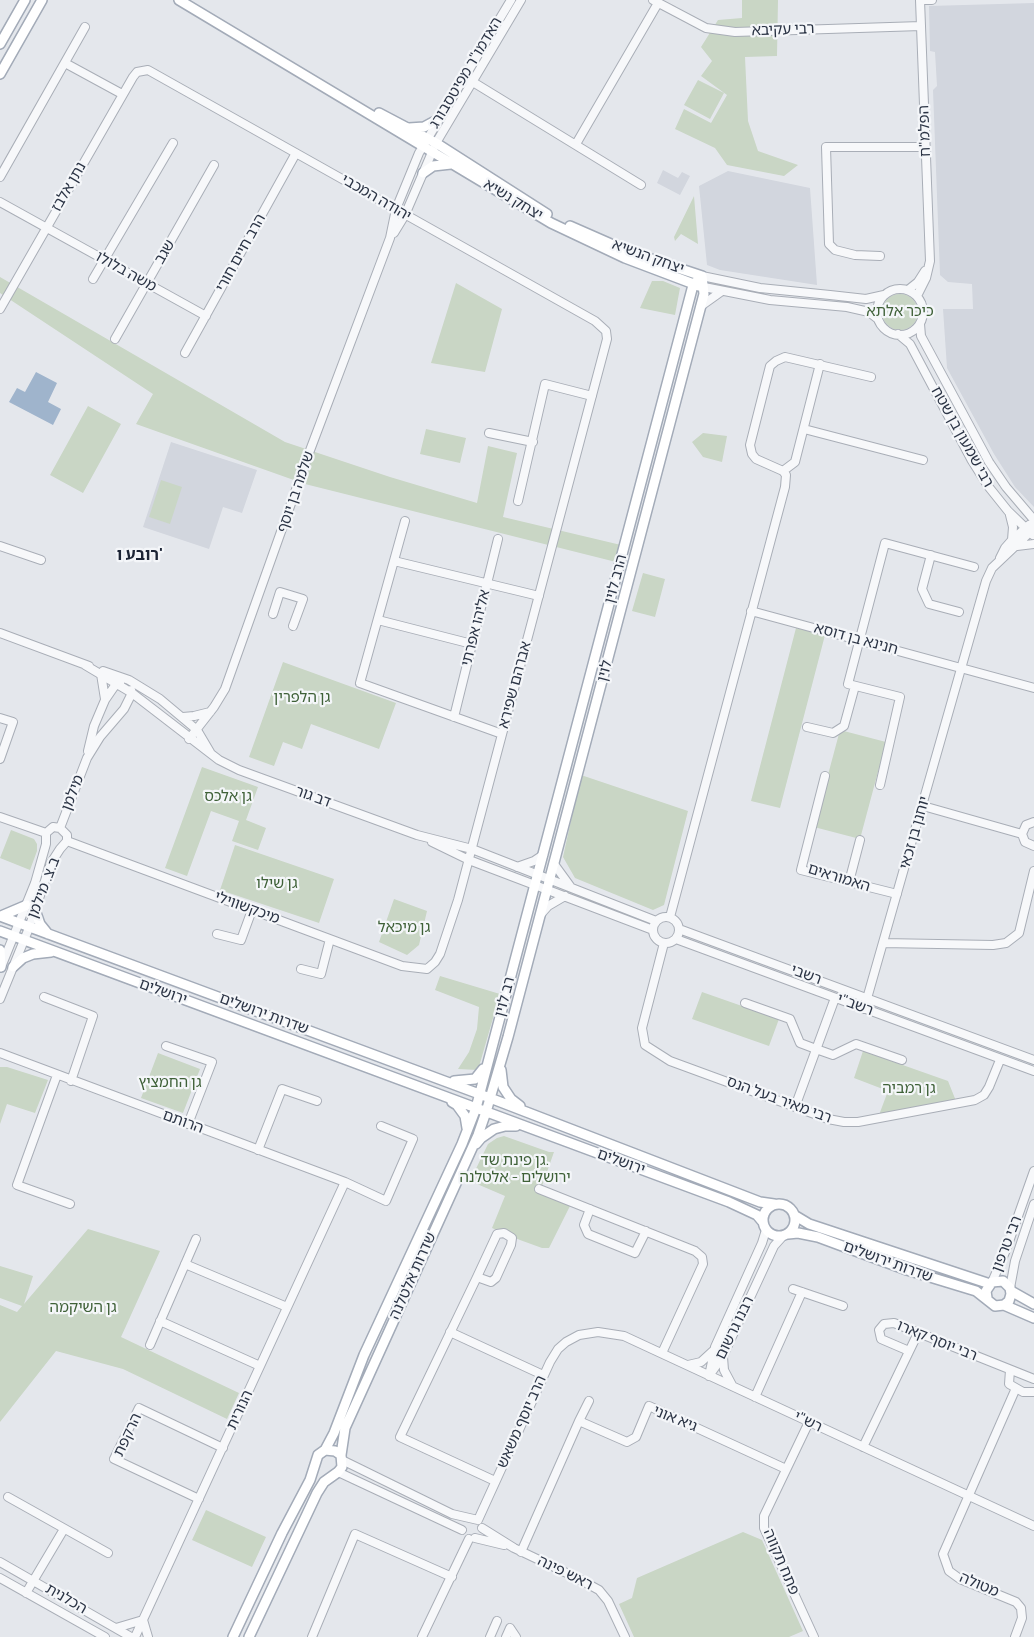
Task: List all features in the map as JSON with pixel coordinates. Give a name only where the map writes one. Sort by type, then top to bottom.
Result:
[{"type":"main road","points":[[0,44],[25,0]]},
{"type":"main road","points":[[0,74],[42,0]]},
{"type":"main road","name":"יצחק נשיא","points":[[179,0],[364,110],[424,142],[452,164],[551,223],[590,243],[704,287]]},
{"type":"main road","points":[[187,0],[366,106],[408,128],[424,127],[437,120]]},
{"type":"main road","name":"יצחק נשיא","points":[[408,128],[424,142]]},
{"type":"main road","name":"יצחק הנשיא","points":[[434,148],[557,220],[627,251],[702,276]]},
{"type":"main road","points":[[423,172],[434,166],[452,164]]},
{"type":"main road","name":"הרב לוין","points":[[534,885],[688,302],[694,284],[702,276]]},
{"type":"main road","name":"לוין","points":[[490,1098],[701,306],[704,287],[702,276]]},
{"type":"main road","points":[[676,278],[682,285],[688,302]]},
{"type":"main road","name":"רב לוין","points":[[476,1108],[534,885]]},
{"type":"main road","points":[[0,916],[31,908],[48,934]]},
{"type":"main road","name":"שדרות ירושלים","points":[[0,916],[528,1112]]},
{"type":"main road","points":[[0,931],[55,952]]},
{"type":"main road","points":[[0,950],[1,968]]},
{"type":"main road","points":[[13,967],[23,958],[33,954],[55,952]]},
{"type":"main road","name":"ירושלים","points":[[55,952],[440,1095]]},
{"type":"main road","points":[[441,1079],[462,1082],[475,1079],[488,1062]]},
{"type":"main road","points":[[500,1065],[503,1087],[511,1099],[528,1112]]},
{"type":"main road","points":[[440,1095],[476,1108]]},
{"type":"main road","points":[[440,1095],[461,1110],[467,1121],[466,1134]]},
{"type":"main road","name":"שדרות אלטלנה","points":[[342,1457],[345,1428],[470,1151],[490,1098]]},
{"type":"main road","name":"ירושלים","points":[[476,1108],[729,1202],[757,1215],[764,1225]]},
{"type":"main road","name":"שדרות אלטלנה","points":[[325,1450],[334,1433],[364,1355],[476,1108]]},
{"type":"main road","name":"ירושלים","points":[[528,1112],[760,1202],[774,1204]]},
{"type":"main road","points":[[470,1151],[481,1138],[494,1129],[511,1126],[527,1128]]},
{"type":"main road","points":[[774,1204],[786,1206],[794,1215],[793,1227],[785,1235],[772,1235],[764,1225],[765,1211],[774,1204]]},
{"type":"main road","name":"שדרות ירושלים","points":[[794,1215],[809,1224],[991,1283]]},
{"type":"main road","name":"שדרות ירושלים","points":[[785,1235],[798,1233],[818,1237],[907,1270],[976,1291],[987,1298]]},
{"type":"main road","points":[[1034,1304],[1003,1281],[991,1283],[986,1291],[987,1298],[995,1306],[1004,1305],[1034,1318]]},
{"type":"main road","points":[[1004,1305],[1011,1298],[1011,1289]]},
{"type":"main road","points":[[233,1637],[282,1533],[307,1487],[318,1455],[325,1450],[332,1449],[342,1457],[342,1467],[321,1486],[249,1637]]},
{"type":"main road","points":[[316,1463],[323,1474],[335,1474]]},
{"type":"street","name":"האדמו\"ר מפיטסבורג","points":[[424,142],[510,3],[521,0]]},
{"type":"street","points":[[920,0],[932,0]]},
{"type":"street","name":"הפלמ\"ח","points":[[920,0],[930,261]]},
{"type":"street","points":[[576,144],[656,2]]},
{"type":"street","name":"רבי עקיבא","points":[[656,2],[706,28],[735,32],[921,26]]},
{"type":"street","name":"האדמו\"ר מפיטסבורג","points":[[434,148],[472,81],[510,3]]},
{"type":"street","points":[[0,177],[85,27]]},
{"type":"street","points":[[65,63],[122,94]]},
{"type":"street","name":"נתן אלבז","points":[[0,309],[122,94],[137,72],[143,70]]},
{"type":"street","name":"יהודה המכבי","points":[[143,70],[153,72],[297,153],[595,321],[606,331]]},
{"type":"street","points":[[464,76],[641,185]]},
{"type":"street","name":"שלמה בן יוסף","points":[[189,739],[225,688],[309,453],[390,238],[396,209],[424,142]]},
{"type":"street","points":[[93,279],[173,143]]},
{"type":"street","points":[[880,256],[845,253],[835,250],[829,244],[826,147],[925,147]]},
{"type":"street","name":"שלמה בן יוסף","points":[[390,238],[405,214],[434,148]]},
{"type":"street","name":"הרב חיים חורי","points":[[185,353],[297,153]]},
{"type":"street","name":"שגב","points":[[115,339],[214,165]]},
{"type":"street","name":"משה בלולו","points":[[0,202],[206,316]]},
{"type":"street","points":[[908,290],[923,274],[930,261]]},
{"type":"street","points":[[917,296],[927,278],[930,261]]},
{"type":"street","name":"יצחק הנשיא","points":[[702,276],[795,292],[866,299],[884,295]]},
{"type":"street","name":"יצחק נשיא","points":[[704,287],[770,300],[847,307],[869,312],[878,319]]},
{"type":"street","points":[[920,324],[908,333],[898,334],[888,331],[878,319],[878,307],[884,295],[895,289],[908,290],[917,296],[923,309],[920,324],[921,336],[989,462],[1034,522],[1030,532]]},
{"type":"street","points":[[701,306],[722,291]]},
{"type":"street","name":"אברהם שפירא","points":[[428,969],[440,954],[469,860],[607,339],[606,331]]},
{"type":"street","name":"רבי שמעון בן שטח","points":[[898,334],[910,344],[971,459],[988,486],[1008,511],[1030,532]]},
{"type":"street","points":[[670,917],[785,487],[786,475],[783,471],[756,459],[750,445],[770,366],[776,360],[785,357],[871,378]]},
{"type":"street","points":[[783,471],[795,462],[820,364]]},
{"type":"street","points":[[518,501],[545,384],[592,396]]},
{"type":"street","points":[[804,429],[923,460]]},
{"type":"street","points":[[489,433],[533,442]]},
{"type":"street","points":[[1008,511],[1012,521],[1013,543],[1034,544]]},
{"type":"street","points":[[405,521],[360,683],[502,734]]},
{"type":"street","name":"יוחנן בן זכאי","points":[[864,1009],[986,581],[992,568],[1013,543],[1030,532]]},
{"type":"street","name":"אליהו אפרתי","points":[[454,717],[498,539]]},
{"type":"street","points":[[880,785],[900,697],[848,684],[885,543],[974,567]]},
{"type":"street","points":[[0,546],[41,560]]},
{"type":"street","points":[[931,555],[922,589],[929,604],[959,612]]},
{"type":"street","points":[[394,561],[539,596]]},
{"type":"street","points":[[273,614],[280,592],[303,599],[292,626]]},
{"type":"street","name":"חנינא בן דוסא","points":[[751,611],[1034,688]]},
{"type":"street","points":[[378,620],[472,644]]},
{"type":"street","name":"דב גור","points":[[0,633],[129,680],[160,699],[183,717],[197,730],[211,754]]},
{"type":"street","name":"דב גור","points":[[85,665],[132,693],[189,739],[239,770],[417,835],[471,849],[549,879]]},
{"type":"street","points":[[101,674],[105,700]]},
{"type":"street","points":[[129,680],[132,693],[124,709],[100,737],[87,758],[94,726],[105,700],[116,684],[129,680]]},
{"type":"street","points":[[807,727],[833,733],[844,726],[855,686]]},
{"type":"street","points":[[124,709],[145,704]]},
{"type":"street","points":[[183,717],[210,712]]},
{"type":"street","points":[[0,718],[13,722],[0,759]]},
{"type":"street","name":"מילמן","points":[[60,828],[87,758]]},
{"type":"street","name":"האמוראים","points":[[825,776],[801,870],[897,894]]},
{"type":"street","points":[[923,806],[1022,834]]},
{"type":"street","points":[[0,817],[46,833]]},
{"type":"street","points":[[1034,822],[1026,825],[1022,834],[1025,842],[1034,846]]},
{"type":"street","points":[[54,827],[60,828],[67,835],[67,842],[60,849],[52,849],[46,844],[46,833],[54,827]]},
{"type":"street","name":"דב גור","points":[[417,835],[469,860],[534,885]]},
{"type":"street","points":[[849,882],[860,840]]},
{"type":"street","name":"מיכקשווילי","points":[[67,842],[402,966],[428,969]]},
{"type":"street","name":"ב.צ. מילמן","points":[[19,938],[31,908],[46,844]]},
{"type":"street","name":"ב.צ. מילמן","points":[[31,908],[51,863],[60,849]]},
{"type":"street","points":[[517,867],[543,855]]},
{"type":"street","points":[[554,864],[573,889]]},
{"type":"street","points":[[883,944],[993,945],[1006,943],[1019,933],[1034,871]]},
{"type":"street","points":[[549,879],[656,921]]},
{"type":"street","points":[[534,885],[653,930]]},
{"type":"street","points":[[540,915],[548,906],[566,896]]},
{"type":"street","points":[[217,933],[241,940],[252,910]]},
{"type":"street","points":[[663,917],[670,917],[677,922],[680,929],[676,939],[664,943],[656,938],[653,930],[656,921],[663,917]]},
{"type":"street","name":"רשבי","points":[[680,929],[1034,1060]]},
{"type":"street","points":[[0,999],[13,967],[19,938]]},
{"type":"street","points":[[1,968],[19,938]]},
{"type":"street","points":[[301,969],[321,974],[330,939]]},
{"type":"street","name":"רשב\"י","points":[[676,939],[1034,1071]]},
{"type":"street","name":"רבי מאיר בעל הנס","points":[[664,943],[642,1028],[645,1045],[670,1061],[828,1119],[858,1122],[975,1100],[984,1095],[1000,1060]]},
{"type":"street","points":[[44,997],[93,1016],[71,1081]]},
{"type":"street","points":[[795,1107],[835,998]]},
{"type":"street","points":[[745,1003],[790,1019],[800,1043],[816,1049],[833,1055],[856,1044],[902,1060]]},
{"type":"street","points":[[166,1046],[212,1062],[188,1124]]},
{"type":"street","name":"הרותם","points":[[0,1053],[345,1182],[386,1201],[413,1138],[381,1126]]},
{"type":"street","name":"הרותם","points":[[0,1059],[21,1062]]},
{"type":"street","points":[[57,1075],[17,1185],[70,1204]]},
{"type":"street","points":[[258,1150],[282,1089],[317,1101]]},
{"type":"street","name":"רבי טרפון","points":[[991,1283],[1030,1196],[1034,1171]]},
{"type":"street","name":"הנורית","points":[[133,1637],[143,1620],[345,1182]]},
{"type":"street","points":[[539,1189],[695,1251],[702,1257],[703,1264],[662,1353]]},
{"type":"street","name":"רבי טרפון","points":[[1011,1289],[1015,1261],[1034,1204]]},
{"type":"street","points":[[590,1209],[584,1225],[588,1234],[635,1253],[646,1232]]},
{"type":"street","name":"רבנו גרשום","points":[[709,1376],[715,1347],[762,1243],[764,1225]]},
{"type":"street","points":[[477,1277],[491,1282],[496,1278],[512,1245],[512,1238],[504,1233],[498,1234],[450,1332],[400,1437],[495,1481]]},
{"type":"street","name":"רבנו גרשום","points":[[709,1376],[723,1356],[774,1246],[785,1235]]},
{"type":"street","points":[[150,1345],[196,1239]]},
{"type":"street","points":[[185,1264],[287,1307]]},
{"type":"street","points":[[793,1289],[843,1306]]},
{"type":"street","points":[[755,1397],[802,1292]]},
{"type":"street","points":[[160,1321],[260,1366]]},
{"type":"street","name":"רבי יוסף קארו","points":[[909,1351],[883,1341],[879,1330],[884,1324],[889,1322],[918,1332],[1034,1379]]},
{"type":"street","points":[[450,1332],[543,1375]]},
{"type":"street","name":"רש\"י","points":[[579,1335],[598,1332],[624,1336],[1034,1526]]},
{"type":"street","points":[[863,1447],[918,1332]]},
{"type":"street","name":"הרב יוסף משאש","points":[[422,1637],[472,1538],[479,1536],[480,1524],[495,1481],[543,1375],[558,1349],[579,1335]]},
{"type":"street","points":[[687,1365],[701,1362],[710,1355],[715,1347]]},
{"type":"street","points":[[723,1356],[724,1370],[733,1387]]},
{"type":"street","points":[[1010,1370],[1009,1384],[1023,1392],[1034,1392]]},
{"type":"street","points":[[969,1497],[1016,1388]]},
{"type":"street","points":[[518,1550],[589,1401]]},
{"type":"street","name":"גיא אוני","points":[[579,1421],[627,1442],[636,1437],[649,1406],[786,1469]]},
{"type":"street","name":"הרקפת","points":[[199,1499],[114,1459],[139,1408],[223,1448]]},
{"type":"street","name":"פתח תקווה","points":[[809,1422],[767,1508],[764,1528],[814,1637]]},
{"type":"street","points":[[342,1457],[452,1514],[480,1524]]},
{"type":"street","points":[[335,1474],[462,1530],[464,1535],[472,1538]]},
{"type":"street","points":[[8,1497],[108,1553]]},
{"type":"street","name":"מטולה","points":[[969,1497],[943,1554],[950,1571],[960,1579],[1016,1602],[1021,1608],[1022,1618],[1015,1637]]},
{"type":"street","points":[[462,1530],[464,1522],[468,1519]]},
{"type":"street","name":"ראש פינה","points":[[480,1524],[518,1550],[599,1590],[608,1601],[625,1637]]},
{"type":"street","points":[[26,1593],[64,1529]]},
{"type":"street","points":[[312,1637],[312,1632],[355,1534],[452,1577]]},
{"type":"street","name":"ראש פינה","points":[[472,1538],[518,1550]]},
{"type":"street","name":"הכלנית","points":[[0,1562],[133,1637]]},
{"type":"street","name":"הכלנית","points":[[0,1578],[105,1637]]},
{"type":"street","points":[[115,1628],[143,1620],[148,1637]]},
{"type":"street","points":[[490,1637],[497,1622]]},
{"type":"street","points":[[506,1637],[510,1628],[516,1637]]},
{"type":"shaded area","points":[[1034,3],[1034,507],[1015,487],[994,454],[947,368],[943,309],[973,309],[972,284],[948,282],[940,275],[933,90],[937,86],[935,52],[930,51],[929,6]]},
{"type":"shaded area","points":[[663,170],[678,178],[682,172],[690,176],[680,195],[657,183]]},
{"type":"shaded area","points":[[728,171],[810,188],[817,285],[720,270],[707,265],[699,186]]},
{"type":"shaded area","points":[[171,442],[257,470],[242,513],[223,507],[209,549],[143,527]]},
{"type":"green space","points":[[742,0],[778,0],[777,56],[745,57],[748,121],[758,151],[798,165],[784,176],[727,165],[715,148],[675,129],[684,109],[711,123],[727,95],[701,76],[712,61],[701,47],[718,20],[742,18]]},
{"type":"green space","points":[[698,80],[724,93],[710,119],[684,105]]},
{"type":"green space","points":[[694,196],[698,244],[681,234],[675,241],[674,237]]},
{"type":"green space","points":[[0,277],[285,442],[477,503],[488,446],[517,453],[503,517],[621,545],[616,562],[305,484],[136,424],[153,394],[0,293]]},
{"type":"green space","points":[[652,281],[663,281],[680,288],[675,315],[640,308]]},
{"type":"green space","points":[[456,283],[502,309],[485,372],[431,363]]},
{"type":"green space","name":"כיכר אלתא","points":[[900,294],[913,299],[918,312],[913,325],[900,330],[887,325],[882,312],[887,299]]},
{"type":"green space","points":[[88,406],[121,424],[83,493],[50,475]]},
{"type":"green space","points":[[426,429],[466,438],[460,463],[420,454]]},
{"type":"green space","points":[[703,433],[727,436],[722,462],[703,457],[692,442]]},
{"type":"green space","points":[[161,480],[182,487],[170,524],[149,517]]},
{"type":"green space","points":[[643,573],[665,579],[655,617],[632,611]]},
{"type":"green space","points":[[796,628],[825,635],[780,808],[751,801]]},
{"type":"green space","name":"גן הלפרין","points":[[283,662],[396,703],[379,749],[311,724],[302,749],[283,742],[274,766],[249,757]]},
{"type":"green space","points":[[840,730],[886,742],[860,839],[814,827]]},
{"type":"green space","name":"גן אלכס","points":[[202,767],[258,787],[246,820],[266,828],[258,850],[232,841],[239,821],[211,811],[187,876],[165,868]]},
{"type":"green space","points":[[581,775],[688,811],[664,905],[653,910],[575,878],[563,857]]},
{"type":"green space","points":[[11,830],[34,839],[37,844],[37,851],[30,870],[0,858]]},
{"type":"green space","name":"גן שילו","points":[[235,845],[334,879],[319,923],[220,890]]},
{"type":"green space","name":"גן מיכאל","points":[[394,899],[427,911],[419,945],[407,955],[379,942]]},
{"type":"green space","points":[[440,976],[500,994],[478,1070],[458,1069],[469,1052],[477,1029],[479,1007],[435,990]]},
{"type":"green space","points":[[702,992],[779,1019],[769,1046],[692,1019]]},
{"type":"green space","name":"גן רמביה","points":[[863,1051],[948,1081],[956,1101],[879,1115],[888,1091],[854,1078]]},
{"type":"green space","name":"גן החמציץ","points":[[158,1053],[200,1069],[183,1113],[141,1098]]},
{"type":"green space","points":[[0,1067],[7,1067],[48,1080],[35,1113],[7,1104],[0,1124]]},
{"type":"green space","name":"גן פינת שד. ירושלים - אלטלנה","points":[[504,1136],[554,1152],[541,1194],[570,1206],[549,1248],[542,1248],[492,1228],[505,1196],[470,1181],[488,1144]]},
{"type":"green space","name":"גן השיקמה","points":[[88,1229],[160,1251],[121,1337],[239,1393],[227,1419],[123,1369],[56,1351],[0,1422],[0,1305],[17,1312],[22,1306],[0,1298],[0,1266],[33,1276],[24,1304]]},
{"type":"green space","points":[[206,1510],[266,1537],[252,1567],[192,1540]]},
{"type":"green space","points":[[743,1532],[762,1540],[803,1631],[789,1637],[634,1637],[619,1604],[632,1598],[637,1578]]},
{"type":"water","points":[[36,372],[57,383],[48,402],[61,409],[53,425],[9,402],[17,388],[25,392]]},
{"type":"district","name":"רובע ו'","points":[[140,556]]}]
